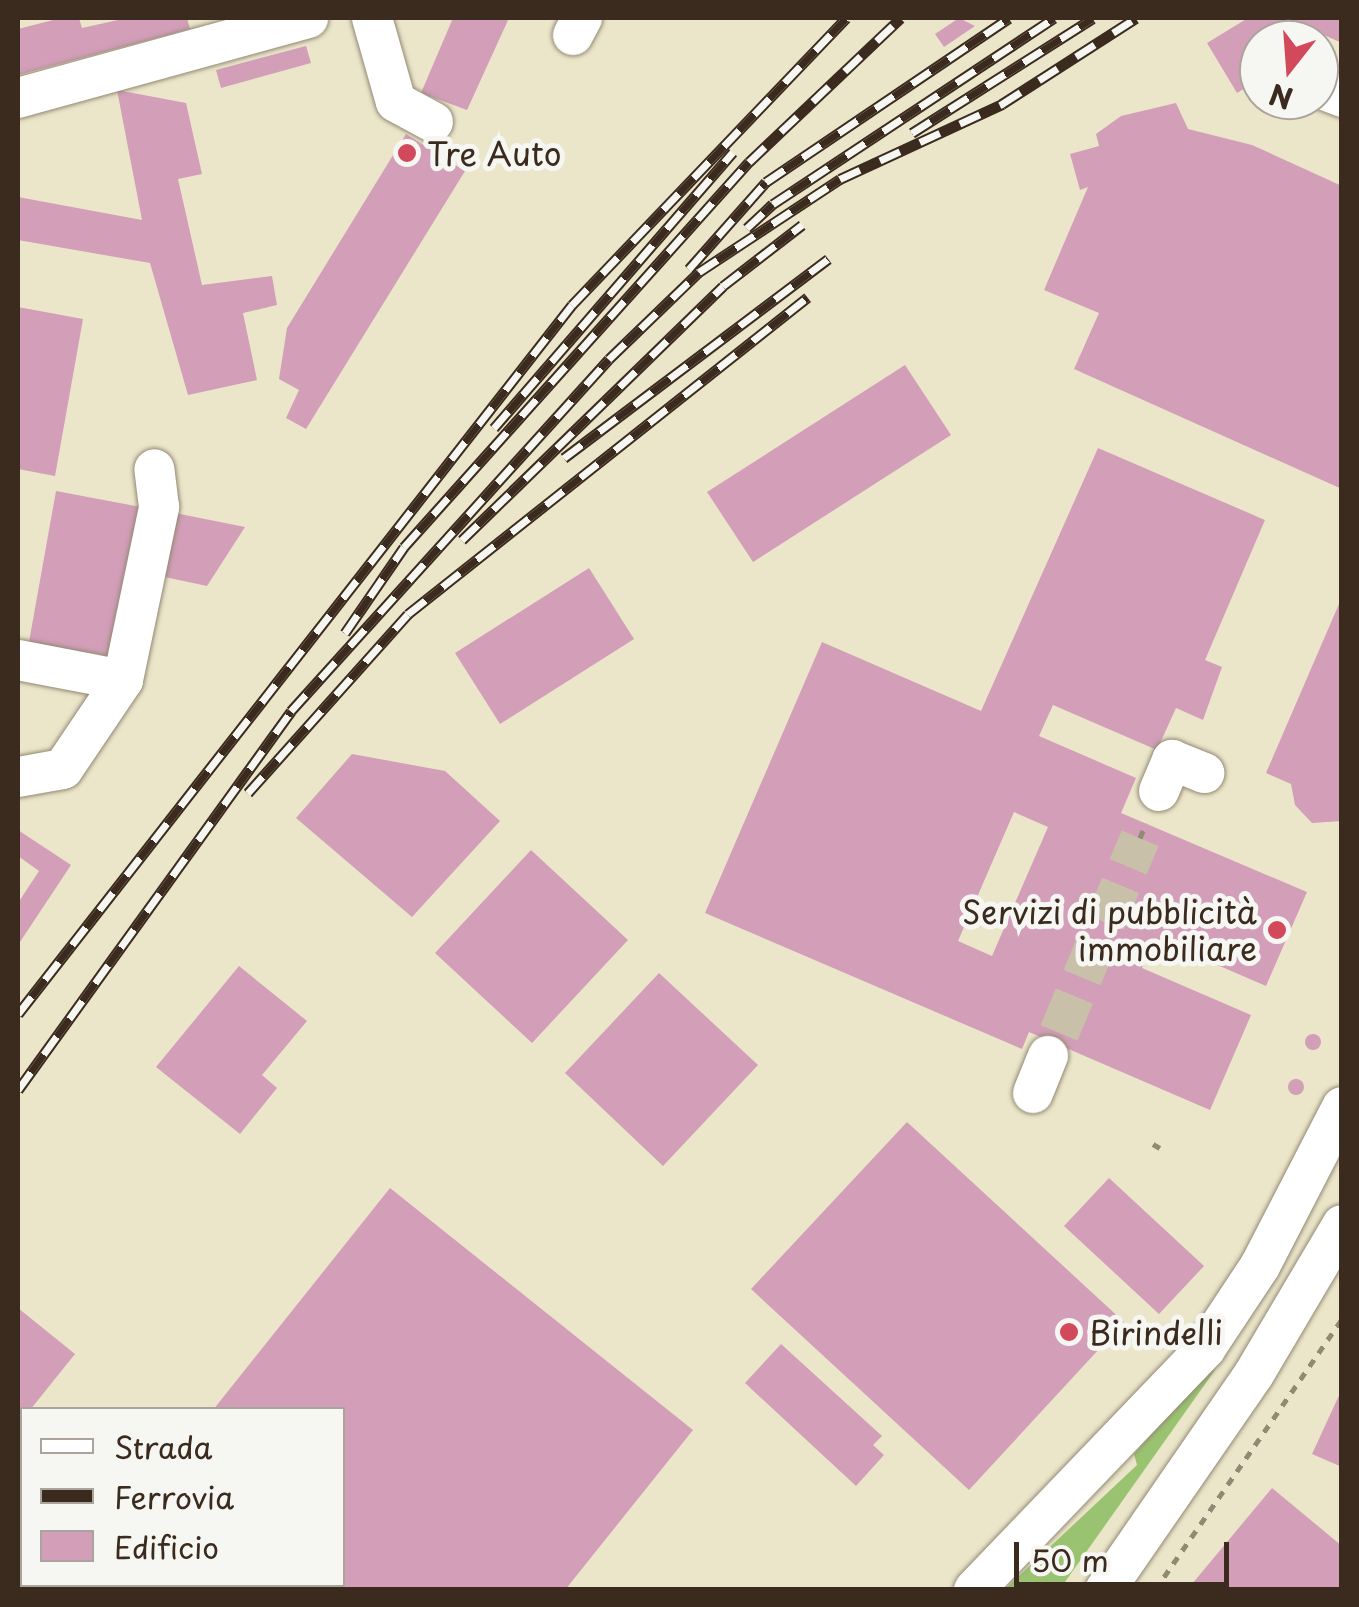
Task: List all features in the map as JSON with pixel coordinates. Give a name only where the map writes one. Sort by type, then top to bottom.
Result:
[{"type":"street","points":[[18,98],[308,18]]},
{"type":"street","points":[[372,18],[396,102],[433,122]]},
{"type":"street","points":[[18,777],[63,769],[123,680],[159,506],[154,469]]},
{"type":"street","points":[[18,660],[123,680]]},
{"type":"street","points":[[1160,791],[1172,760],[1205,774]]},
{"type":"street","points":[[974,1590],[1205,1349],[1260,1266],[1342,1107]]},
{"type":"street","points":[[1117,1580],[1254,1374],[1342,1225]]},
{"type":"path","points":[[1155,1590],[1342,1319]]},
{"type":"green space","points":[[1210,1368],[1215,1370],[1060,1589],[1004,1590],[1137,1465],[1134,1454]]},
{"type":"building","points":[[61,18],[79,18],[82,28],[127,18],[187,18],[190,29],[18,75],[18,29]]},
{"type":"building","points":[[453,18],[509,18],[467,110],[421,93]]},
{"type":"building","points":[[959,18],[975,26],[944,47],[935,34]]},
{"type":"building","points":[[1342,18],[1342,43],[1339,20],[1245,20]]},
{"type":"building","points":[[1239,23],[1237,93],[1207,43]]},
{"type":"building","points":[[306,46],[311,63],[221,88],[216,70]]},
{"type":"building","points":[[117,90],[186,103],[202,174],[178,179],[202,285],[272,276],[277,305],[243,313],[257,380],[188,395],[150,263],[18,240],[18,197],[142,220]]},
{"type":"building","points":[[1176,103],[1188,129],[1252,145],[1342,186],[1342,489],[1074,369],[1099,313],[1044,290],[1088,187],[1080,190],[1070,154],[1099,146],[1096,134],[1121,116]]},
{"type":"building","points":[[406,134],[465,171],[306,429],[286,418],[299,390],[279,379],[287,328]]},
{"type":"building","points":[[18,307],[83,319],[55,476],[18,469]]},
{"type":"building","points":[[905,365],[951,435],[753,562],[707,492]]},
{"type":"building","points":[[1098,448],[1265,520],[1205,660],[1222,667],[1203,720],[1176,708],[1157,750],[1053,705],[1039,736],[1136,778],[1121,813],[1307,892],[1266,986],[1155,938],[1142,968],[1251,1015],[1210,1110],[1029,1032],[1022,1049],[705,913],[822,642],[981,711]],"holes":[[[1014,812],[1048,827],[992,956],[958,941]]]},
{"type":"building","points":[[56,491],[146,508],[119,658],[29,642]]},
{"type":"building","points":[[170,512],[245,527],[207,586],[160,576]]},
{"type":"building","points":[[589,568],[634,639],[500,724],[455,653]]},
{"type":"building","points":[[1342,597],[1342,821],[1312,823],[1295,805],[1291,784],[1266,773]]},
{"type":"building","points":[[352,754],[445,771],[500,821],[412,917],[296,818]]},
{"type":"building","points":[[18,830],[71,865],[18,945],[18,903],[39,871],[18,856]]},
{"type":"building","points":[[531,850],[628,940],[532,1043],[435,953]]},
{"type":"building","points":[[239,966],[307,1021],[262,1075],[277,1088],[240,1134],[156,1067]]},
{"type":"building","points":[[659,973],[758,1065],[663,1166],[565,1073]]},
{"type":"building","points":[[1313,1034],[1321,1042],[1313,1050],[1305,1042]]},
{"type":"building","points":[[1296,1079],[1304,1087],[1296,1095],[1288,1087]]},
{"type":"building","points":[[907,1122],[1124,1322],[969,1490],[751,1289]]},
{"type":"building","points":[[1109,1178],[1204,1266],[1159,1314],[1064,1226]]},
{"type":"building","points":[[390,1188],[693,1430],[565,1590],[130,1590],[345,1587],[345,1407],[215,1407]]},
{"type":"building","points":[[18,1308],[75,1354],[32,1407],[20,1407],[18,1425]]},
{"type":"building","points":[[781,1344],[882,1436],[873,1445],[884,1455],[856,1486],[745,1383]]},
{"type":"building","points":[[1342,1389],[1342,1467],[1312,1454]]},
{"type":"building","points":[[1272,1488],[1342,1546],[1342,1590],[1187,1590]]},
{"type":"tunnel","points":[[1059,1033],[1140,838]]},
{"type":"railway","points":[[18,1014],[572,305],[846,18]]},
{"type":"railway","points":[[345,633],[404,547],[749,162],[901,18]]},
{"type":"railway","points":[[689,269],[766,182],[1009,18]]},
{"type":"railway","points":[[747,228],[773,204],[1054,18]]},
{"type":"railway","points":[[912,133],[1093,18]]},
{"type":"railway","points":[[18,1090],[291,711],[609,359],[699,272],[840,179],[1002,104],[1136,18]]},
{"type":"railway","points":[[494,428],[733,152]]},
{"type":"railway","points":[[462,540],[723,286],[802,225]]},
{"type":"railway","points":[[564,458],[828,259]]},
{"type":"railway","points":[[248,793],[408,614],[808,297]]},
{"type":"place","name":"Tre Auto","points":[[407,153]]},
{"type":"place","name":"Servizi di pubblicità immobiliare","points":[[1277,930]]},
{"type":"place","name":"Birindelli","points":[[1069,1332]]}]
